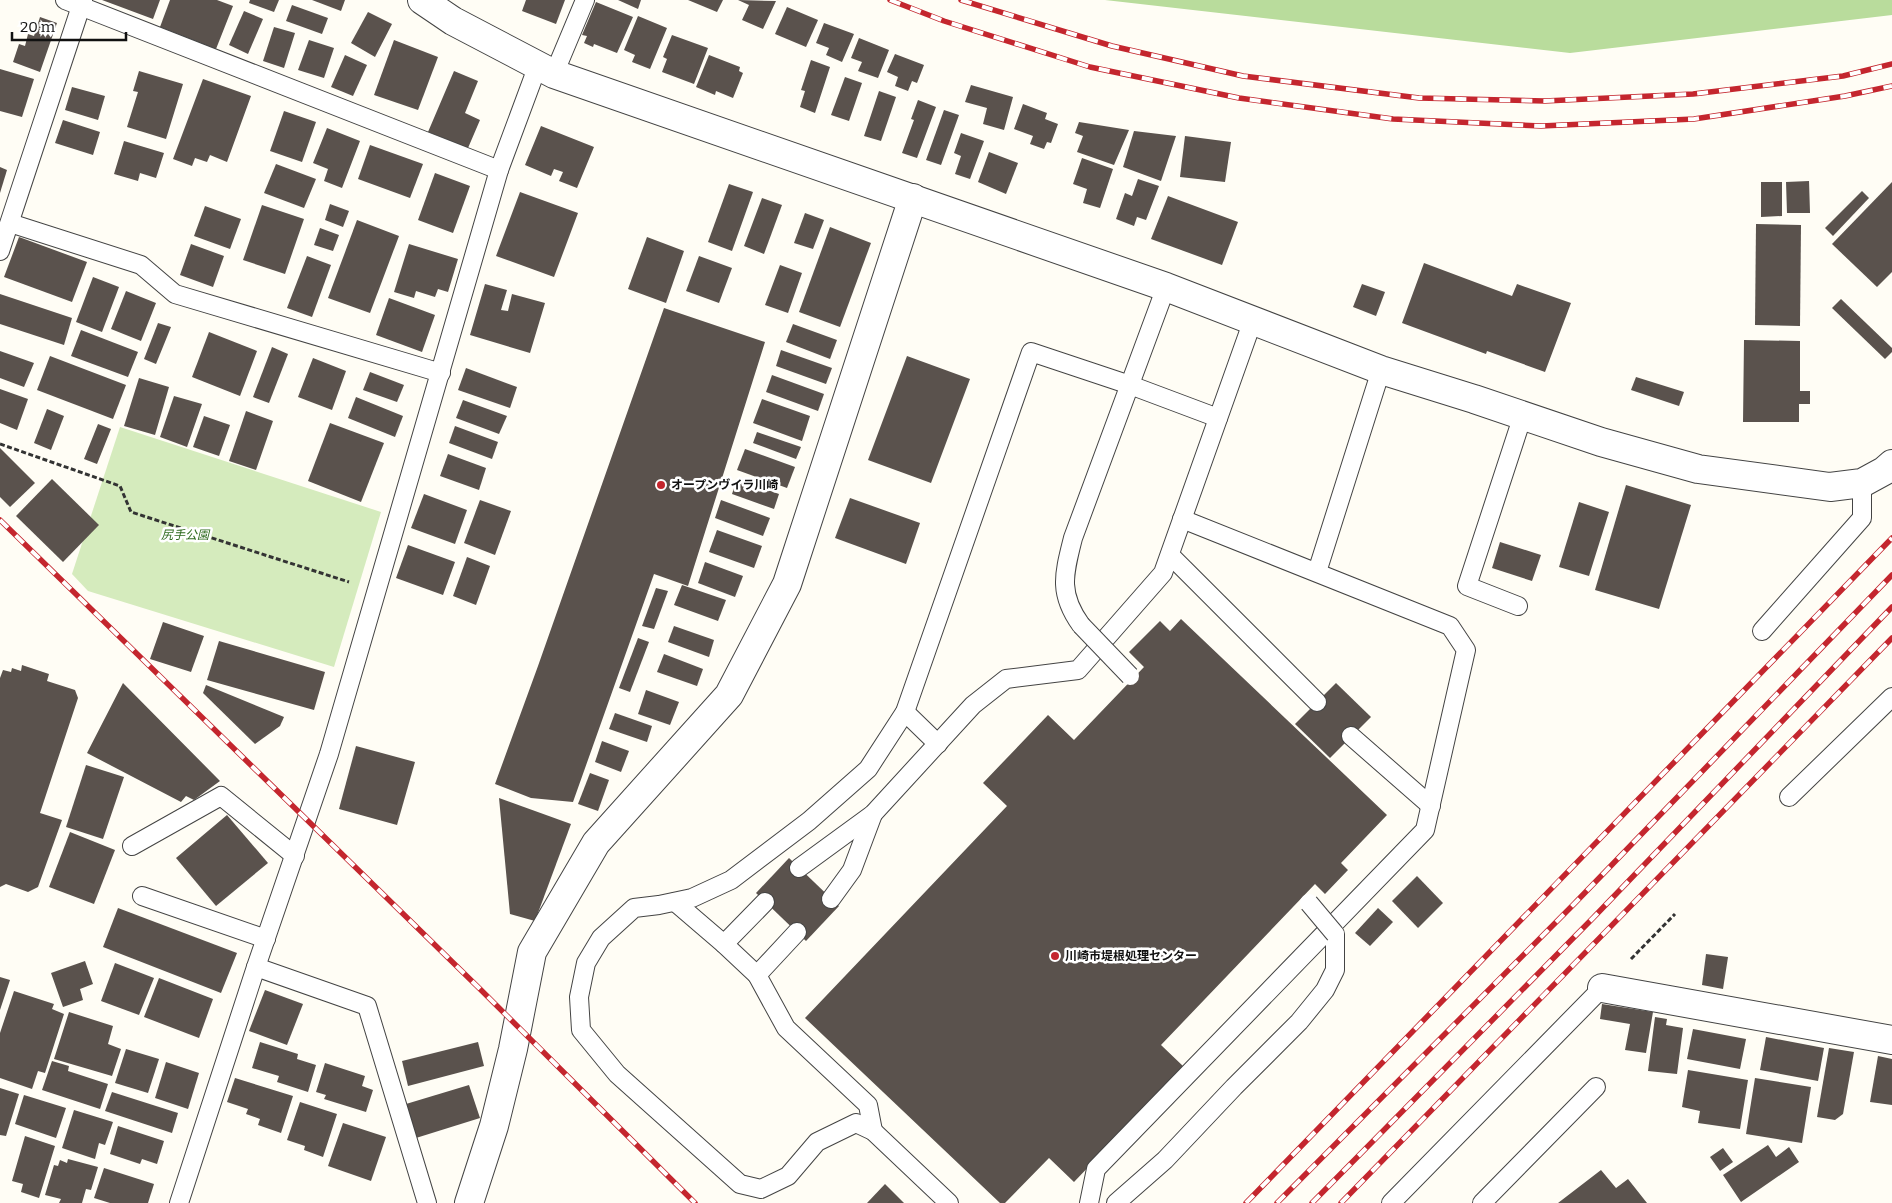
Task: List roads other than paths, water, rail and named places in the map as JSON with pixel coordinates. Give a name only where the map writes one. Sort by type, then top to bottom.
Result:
[{"type":"street","points":[[422,0],[453,21],[546,69],[733,137],[1166,287],[1382,370],[1601,442],[1698,470],[1830,486],[1862,483],[1884,471],[1892,464]]},
{"type":"street","points":[[469,1203],[494,1126],[513,1049],[532,952],[596,843],[729,694],[787,584],[913,198]]},
{"type":"street","points":[[1602,988],[1892,1040]]},
{"type":"lane","points":[[178,1203],[329,754],[499,170],[546,69],[586,0]]},
{"type":"lane","points":[[0,251],[76,2],[499,170]]},
{"type":"lane","points":[[10,223],[141,265],[175,294],[441,373]]},
{"type":"lane","points":[[1130,676],[1081,625],[1070,610],[1065,590],[1066,564],[1073,538],[1166,287]]},
{"type":"lane","points":[[798,868],[874,814],[973,705],[1006,679],[1078,670],[1163,573],[1253,320]]},
{"type":"lane","points":[[948,1203],[874,1131],[856,1122],[817,1142],[788,1176],[761,1189],[740,1184],[617,1074],[582,1030],[579,997],[586,963],[601,938],[634,908],[692,898],[731,880],[809,821],[868,768],[905,712],[1031,352],[1130,385],[1218,418]]},
{"type":"lane","points":[[1317,572],[1382,370]]},
{"type":"lane","points":[[1518,606],[1467,586],[1523,415]]},
{"type":"lane","points":[[1762,631],[1862,518],[1862,483]]},
{"type":"lane","points":[[1089,1203],[1096,1169],[1425,830],[1466,650],[1450,626],[1182,519]]},
{"type":"lane","points":[[1170,555],[1317,702]]},
{"type":"lane","points":[[1789,797],[1892,697]]},
{"type":"lane","points":[[905,712],[938,744]]},
{"type":"lane","points":[[1351,736],[1430,806]]},
{"type":"lane","points":[[132,846],[221,796],[295,856]]},
{"type":"lane","points":[[831,899],[852,870],[874,814]]},
{"type":"lane","points":[[142,896],[266,939]]},
{"type":"lane","points":[[675,902],[757,975],[786,1028],[868,1106],[874,1131]]},
{"type":"lane","points":[[724,944],[765,902]]},
{"type":"lane","points":[[1116,1203],[1165,1160],[1304,1016],[1325,990],[1336,970],[1336,934],[1309,903]]},
{"type":"lane","points":[[757,975],[797,932]]},
{"type":"lane","points":[[256,967],[367,1006],[427,1203]]},
{"type":"lane","points":[[1391,1203],[1602,988]]},
{"type":"lane","points":[[1482,1203],[1596,1087]]},
{"type":"railway","points":[[890,0],[944,21],[1090,67],[1239,98],[1393,119],[1541,126],[1694,119],[1845,96],[1892,86]]},
{"type":"railway","points":[[961,0],[1112,46],[1243,76],[1419,98],[1545,101],[1693,94],[1843,76],[1892,64]]},
{"type":"railway","points":[[0,520],[479,988],[695,1203]]},
{"type":"railway","points":[[1246,1203],[1892,538]]},
{"type":"railway","points":[[1277,1203],[1574,904],[1892,575]]},
{"type":"railway","points":[[1312,1203],[1593,918],[1892,607]]},
{"type":"railway","points":[[1341,1203],[1892,638]]},
{"type":"place","name":"オープンヴイラ川崎","points":[[661,485]]},
{"type":"place","name":"川崎市堤根処理センター","points":[[1055,956]]},
{"type":"park label","name":"尻手公園","points":[[185,535]]}]
